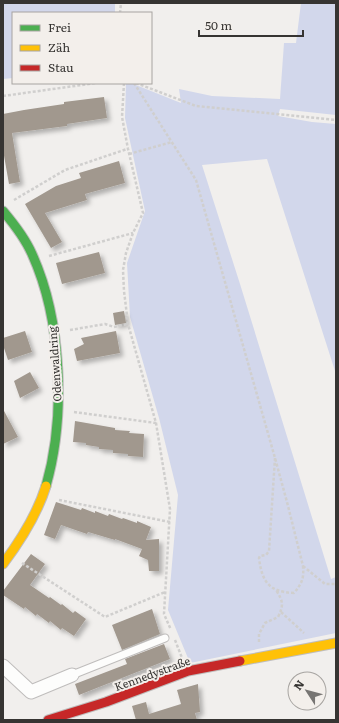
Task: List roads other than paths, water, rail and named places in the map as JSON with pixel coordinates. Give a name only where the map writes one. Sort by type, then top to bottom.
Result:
[{"type":"street","name":"Odenwaldring","points":[[3,211],[20,232],[35,260],[46,296],[53,333],[58,376],[58,409],[51,468],[42,497],[31,522],[3,564]]},
{"type":"street","name":"Kennedystraße","points":[[48,720],[106,702],[188,671],[260,656],[336,643]]},
{"type":"street","points":[[3,666],[30,692],[72,675]]},
{"type":"lane","points":[[72,675],[165,638]]}]
